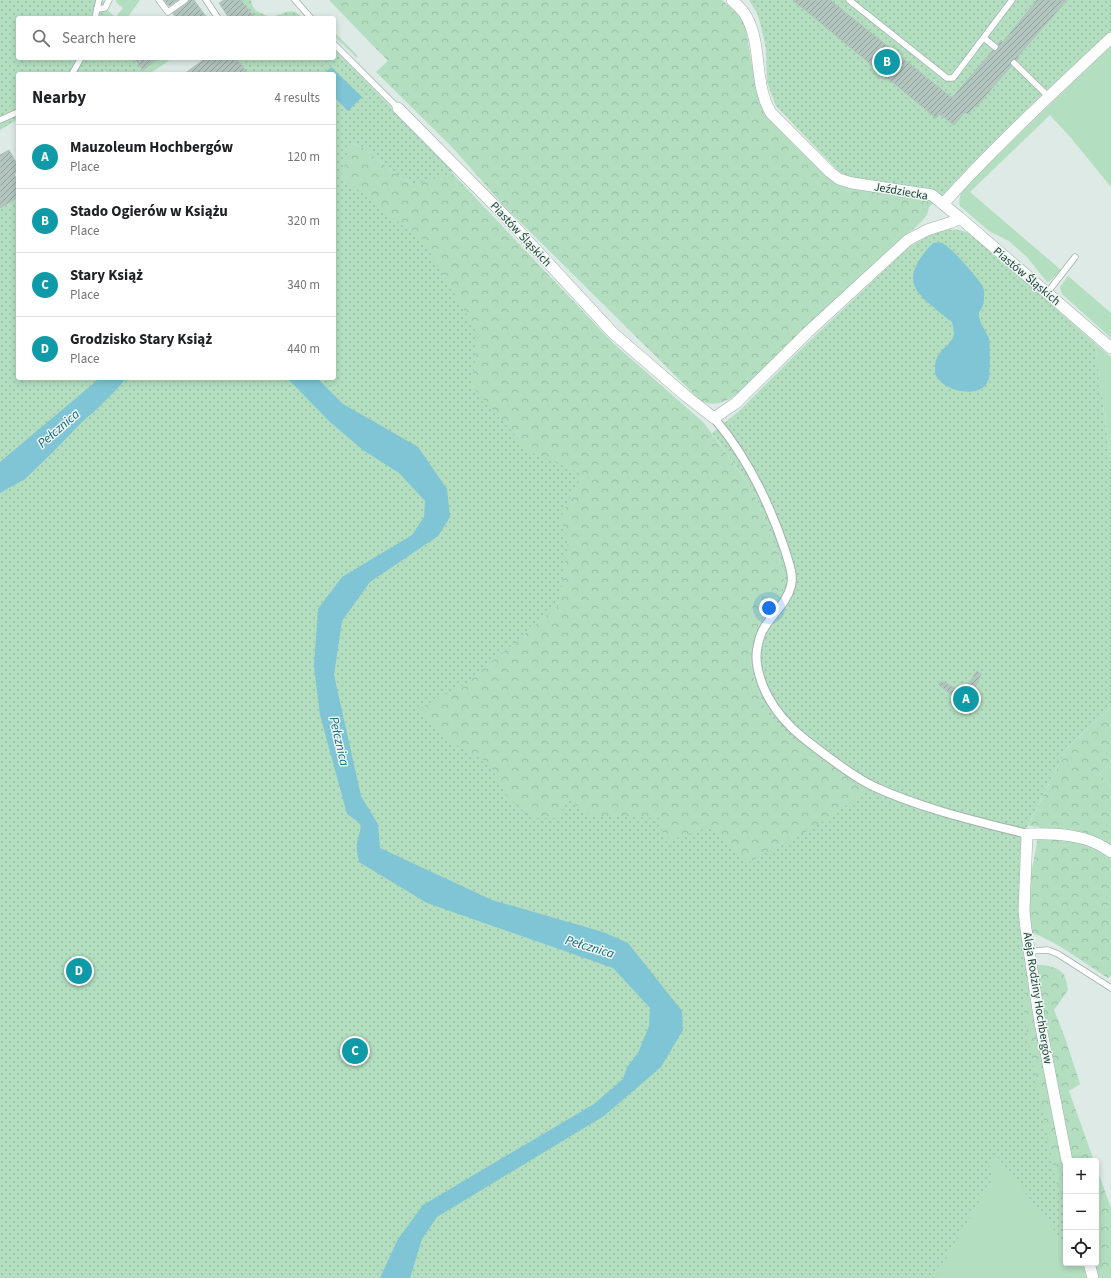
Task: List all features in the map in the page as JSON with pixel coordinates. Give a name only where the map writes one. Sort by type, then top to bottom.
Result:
[{"type":"street","name":"Jeździecka","points":[[732,0],[746,16],[751,28],[762,95],[765,103],[771,113],[830,172],[839,179],[852,183],[924,193],[932,196],[943,204],[958,186],[1111,38]]},
{"type":"street","name":"Piastów Śląskich","points":[[398,108],[503,214],[613,333],[714,418]]},
{"type":"street","name":"Piastów Śląskich","points":[[943,204],[1111,348]]},
{"type":"street","points":[[960,218],[927,230],[908,240],[809,331],[736,403],[714,418],[743,458],[758,483],[780,534],[790,565],[792,578],[791,587],[786,598],[763,630],[757,650],[759,676],[777,712],[787,724],[809,744],[854,776],[874,787],[912,802],[956,816],[1027,834],[1049,834],[1092,840],[1111,852]]},
{"type":"street","name":"Aleja Rodziny Hochbergów","points":[[1027,834],[1024,911],[1039,1017],[1066,1158]]},
{"type":"street","points":[[1090,1266],[1093,1278]]},
{"type":"lane","points":[[95,16],[99,0]]},
{"type":"lane","points":[[97,9],[105,8],[109,0]]},
{"type":"lane","points":[[159,0],[168,12],[185,0]]},
{"type":"lane","points":[[206,0],[217,16]]},
{"type":"lane","points":[[295,0],[309,16]]},
{"type":"lane","points":[[849,0],[947,78],[953,78],[1012,0]]},
{"type":"lane","points":[[984,38],[995,47]]},
{"type":"lane","name":"Piastów Śląskich","points":[[336,46],[398,108]]},
{"type":"lane","points":[[73,72],[80,60]]},
{"type":"lane","points":[[1014,63],[1049,97]]},
{"type":"lane","points":[[0,120],[16,113]]},
{"type":"lane","points":[[1047,293],[1075,257]]},
{"type":"lane","points":[[1030,951],[1048,950],[1058,954],[1111,988]]},
{"type":"green space","points":[[0,0],[103,0],[109,12],[107,16],[16,16],[16,60],[136,60],[143,70],[140,72],[16,72],[16,120],[0,130]]},
{"type":"green space","points":[[116,0],[140,0],[128,16],[117,16],[123,8],[116,2]]},
{"type":"green space","points":[[241,0],[251,0],[256,10],[268,16],[253,16]]},
{"type":"green space","points":[[329,0],[722,0],[739,15],[745,25],[757,93],[761,105],[766,114],[796,147],[830,178],[935,202],[929,207],[927,215],[917,226],[904,236],[851,285],[742,390],[722,402],[711,404],[706,403],[700,400],[505,207],[452,147],[376,72],[388,61]]},
{"type":"green space","points":[[749,0],[1111,0],[1111,33],[944,197],[936,192],[856,179],[840,173],[776,106],[767,82],[766,49],[761,26],[757,13]]},
{"type":"green space","points":[[289,11],[300,16],[273,16]]},
{"type":"green space","points":[[109,12],[115,16],[107,16]]},
{"type":"green space","points":[[336,34],[357,55],[357,58],[336,38]]},
{"type":"green space","points":[[1111,46],[1111,187],[1050,115],[970,192],[1061,270],[1047,282],[1027,257],[1009,241],[989,231],[960,206],[959,200],[962,189]]},
{"type":"green space","points":[[336,51],[451,168],[452,173],[418,184],[411,183],[392,171],[364,148],[351,143],[341,176],[403,226],[422,239],[478,333],[472,386],[529,451],[582,474],[560,519],[568,542],[559,605],[467,683],[420,708],[442,737],[489,763],[507,796],[531,818],[558,818],[568,798],[590,816],[660,818],[664,842],[710,827],[746,864],[816,826],[867,791],[776,726],[762,702],[753,674],[750,656],[751,642],[762,617],[781,592],[785,577],[776,549],[753,490],[712,433],[739,411],[802,348],[908,248],[932,235],[948,230],[957,230],[974,236],[1095,343],[1111,466],[1111,707],[1067,748],[1021,839],[1019,923],[1026,965],[1024,1015],[1055,1177],[1063,1200],[1063,1242],[998,1158],[989,1162],[993,1178],[935,1278],[0,1278],[0,208],[16,198],[16,380],[336,380],[336,72],[245,72],[246,71],[238,60],[336,60]]},
{"type":"green space","points":[[156,60],[170,60],[152,72],[139,72]]},
{"type":"green space","points":[[336,138],[364,148],[392,171],[411,183],[452,173],[613,343],[704,423],[753,490],[776,549],[785,577],[781,592],[762,617],[751,642],[750,656],[753,674],[762,702],[1021,839],[1019,923],[1026,965],[1041,965],[1056,968],[1064,975],[1068,990],[1054,1010],[1080,1084],[1069,1091],[1093,1158],[1063,1158],[1063,1242],[998,1158],[989,1162],[993,1178],[935,1278],[380,848],[334,380],[336,380]]},
{"type":"green space","points":[[1068,276],[1111,313],[1111,338],[1062,294],[1060,287]]},
{"type":"green space","points":[[1095,343],[1111,357],[1111,466]]},
{"type":"green space","points":[[1111,707],[1111,761],[1100,774],[1111,786],[1111,976],[1108,978],[1050,941],[1031,933],[1028,913],[1029,885],[1040,827],[1028,826],[1067,748]]},
{"type":"green space","points":[[1111,761],[1111,786],[1100,774]]},
{"type":"green space","points":[[998,1158],[1063,1242],[1063,1266],[1082,1266],[1093,1278],[935,1278],[993,1178],[989,1162]]},
{"type":"green space","points":[[1099,1174],[1111,1208],[1111,1278],[1093,1278],[1082,1266],[1099,1266]]},
{"type":"water","points":[[331,67],[362,97],[348,111],[336,99],[336,72],[326,72]]},
{"type":"water","points":[[933,243],[942,243],[946,245],[971,271],[984,289],[983,306],[979,312],[979,316],[989,339],[990,370],[989,378],[985,385],[979,390],[971,392],[953,389],[939,380],[935,373],[938,356],[953,338],[953,325],[952,322],[921,296],[913,279],[915,269],[921,257]]},
{"type":"water","name":"Pełcznica","points":[[98,380],[124,380],[97,409],[25,479],[0,493],[0,462]]},
{"type":"water","name":"Pełcznica","points":[[289,380],[319,380],[343,404],[418,447],[447,489],[450,517],[438,536],[370,582],[342,621],[334,675],[361,796],[378,824],[380,848],[492,900],[603,932],[628,943],[682,1011],[683,1030],[661,1067],[604,1116],[437,1217],[422,1239],[410,1278],[380,1278],[398,1239],[423,1205],[594,1104],[623,1079],[627,1067],[638,1053],[649,1026],[650,1008],[613,968],[427,903],[359,862],[357,845],[361,826],[347,814],[320,715],[314,666],[318,609],[342,577],[412,535],[424,517],[425,501],[399,473],[363,450],[330,422]]},
{"type":"building","points":[[164,0],[178,0],[169,6]]},
{"type":"building","points":[[189,0],[194,0],[206,16],[175,16],[173,13]]},
{"type":"building","points":[[224,0],[241,0],[253,16],[228,16],[219,3]]},
{"type":"building","points":[[793,0],[830,0],[952,98],[993,50],[998,50],[998,44],[1001,40],[1003,42],[1037,0],[1067,0],[1018,56],[1019,58],[1017,60],[1011,60],[1011,66],[976,107],[975,106],[968,114],[965,112],[954,125],[940,114],[936,118]]},
{"type":"building","points":[[136,60],[156,60],[143,70]]},
{"type":"building","points":[[203,60],[238,60],[246,72],[187,72]]},
{"type":"building","points":[[9,150],[16,162],[16,172],[14,174],[16,178],[16,198],[0,208],[0,155]]},
{"type":"building","points":[[977,671],[981,674],[971,696],[977,700],[974,707],[958,701],[959,700],[939,685],[941,681],[963,692]]},
{"type":"place","name":"Stado Ogierów w Książu","points":[[887,62]]},
{"type":"place","name":"Mauzoleum Hochbergów","points":[[966,699]]},
{"type":"place","name":"Grodzisko Stary Książ","points":[[79,971]]},
{"type":"place","name":"Stary Książ","points":[[355,1051]]}]
